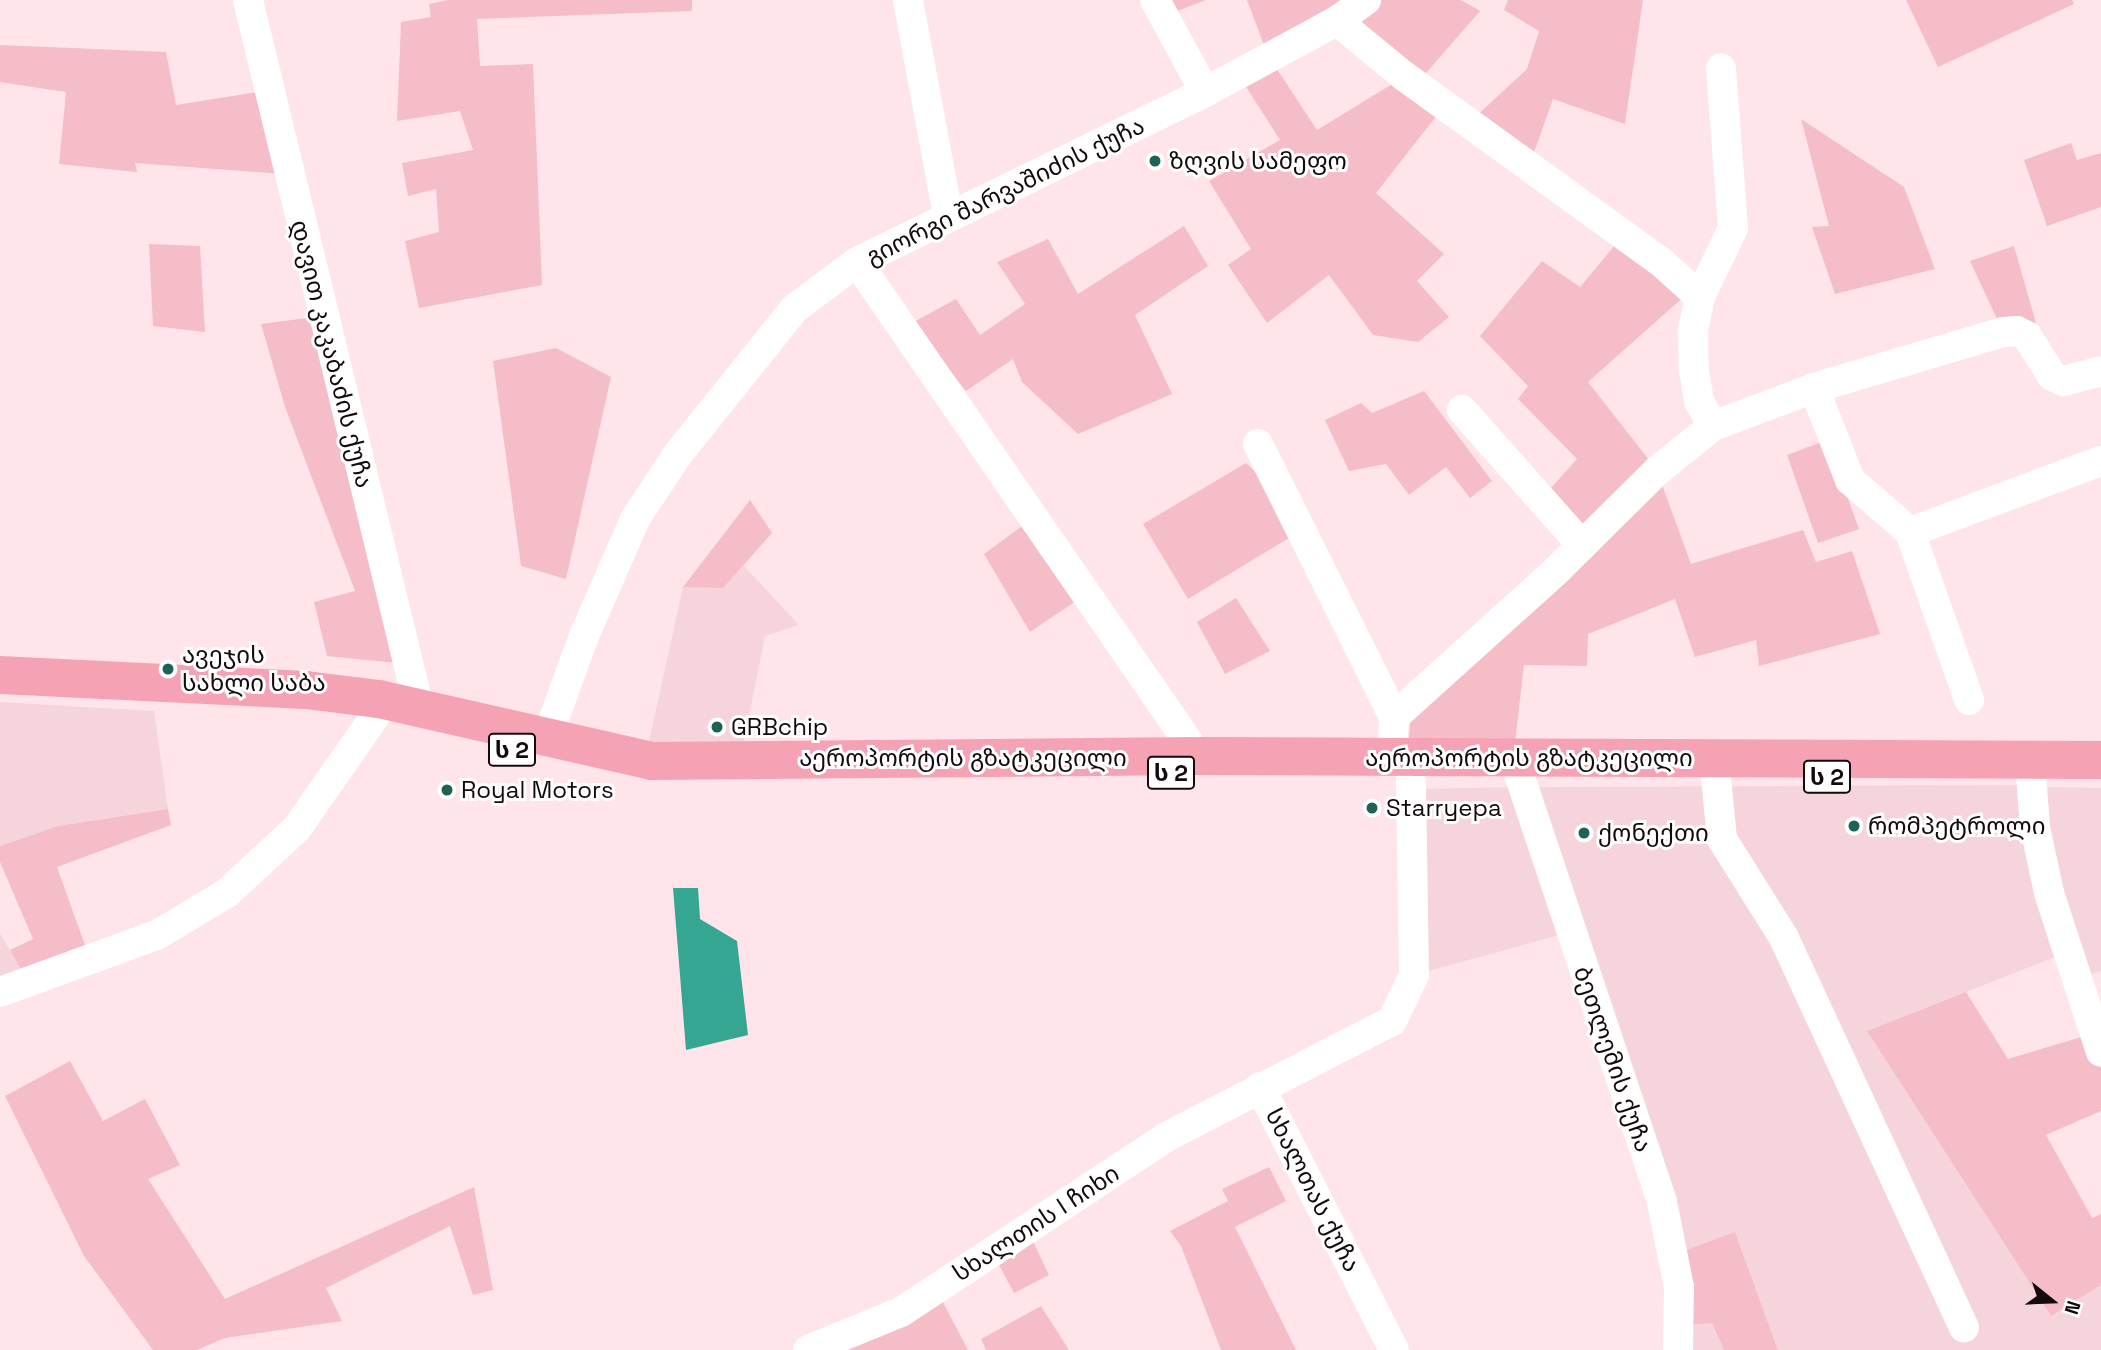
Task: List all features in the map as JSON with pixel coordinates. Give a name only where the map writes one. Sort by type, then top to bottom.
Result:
[{"type":"highway","name":"აეროპორტის გზატკეცილი","points":[[0,675],[306,690],[419,708],[546,740],[651,761],[1198,756],[1519,774],[1716,777],[2101,775]]},
{"type":"highway","name":"აეროპორტის გზატკეცილი","points":[[0,691],[301,708],[375,716],[541,757],[650,777],[1401,766],[2101,760]]},
{"type":"street","name":"დავით კაკაბაძის ქუჩა","points":[[248,0],[419,708]]},
{"type":"street","points":[[908,0],[948,216]]},
{"type":"street","points":[[1155,0],[1205,92]]},
{"type":"street","name":"გიორგი შარვაშიძის ქუჩა","points":[[546,740],[584,636],[635,519],[678,454],[794,309],[857,262],[1205,92],[1337,20],[1366,0]]},
{"type":"street","points":[[1337,20],[1404,76],[1660,261],[1700,297]]},
{"type":"street","points":[[1713,426],[1699,401],[1694,370],[1693,331],[1700,297],[1732,228],[1721,68]]},
{"type":"street","points":[[857,262],[1198,756]]},
{"type":"street","points":[[1258,444],[1394,718],[1582,545],[1657,471],[1713,426],[1814,388],[2017,331],[2033,344],[2053,376],[2064,381],[2101,371]]},
{"type":"street","points":[[1814,388],[1850,480],[1910,532],[1969,699]]},
{"type":"street","points":[[1462,410],[1582,545]]},
{"type":"street","points":[[1910,532],[2101,461]]},
{"type":"street","points":[[0,992],[157,935],[227,893],[297,828],[375,716]]},
{"type":"street","name":"სხალთას ქუჩა","points":[[1394,718],[1401,766],[1414,975],[1392,1021],[1260,1087],[1394,1350]]},
{"type":"street","name":"ბეთლემის ქუჩა","points":[[1519,774],[1662,1202],[1679,1287],[1678,1350]]},
{"type":"street","points":[[2031,775],[2035,827],[2049,893],[2101,1052]]},
{"type":"street","points":[[1716,777],[1722,839],[1784,938],[1964,1327]]},
{"type":"street","name":"სხალთის I ჩიხი","points":[[808,1350],[901,1312],[1167,1137],[1260,1087]]},
{"type":"shaded area","points":[[448,0],[692,0],[692,11],[477,19],[480,66],[533,64],[542,285],[419,308],[405,241],[439,232],[436,189],[408,196],[402,163],[473,150],[460,111],[397,121],[401,22],[431,17],[429,4]]},
{"type":"shaded area","points":[[1168,0],[1206,0],[1172,13]]},
{"type":"shaded area","points":[[1247,0],[1342,0],[1264,45]]},
{"type":"shaded area","points":[[1372,0],[1461,0],[1480,11],[1420,80],[1353,29]]},
{"type":"shaded area","points":[[1508,0],[1643,0],[1625,124],[1553,99],[1531,161],[1473,119],[1527,69],[1539,31],[1504,10]]},
{"type":"shaded area","points":[[1906,0],[2072,0],[2074,4],[1938,67]]},
{"type":"shaded area","points":[[0,45],[166,52],[176,105],[263,91],[284,174],[135,163],[137,172],[59,164],[66,92],[0,82]]},
{"type":"shaded area","points":[[1273,63],[1317,130],[1402,78],[1441,110],[1376,193],[1444,254],[1417,281],[1449,317],[1418,342],[1373,335],[1329,275],[1267,323],[1228,265],[1251,249],[1209,181],[1280,140],[1241,79]]},
{"type":"shaded area","points":[[1801,119],[1904,187],[1935,269],[1835,294],[1812,227],[1829,226]]},
{"type":"shaded area","points":[[2071,143],[2077,160],[2101,153],[2101,207],[2047,226],[2024,160]]},
{"type":"shaded area","points":[[1184,226],[1208,266],[1135,315],[1172,394],[1078,434],[1022,382],[1013,359],[966,391],[912,323],[956,299],[980,335],[1025,304],[997,262],[1048,239],[1078,294]]},
{"type":"shaded area","points":[[1620,239],[1687,294],[1588,382],[1653,465],[1579,535],[1543,497],[1577,459],[1518,399],[1528,386],[1480,336],[1542,261],[1580,287]]},
{"type":"shaded area","points":[[149,244],[200,246],[205,332],[153,326]]},
{"type":"shaded area","points":[[2014,246],[2036,323],[2003,332],[1970,261]]},
{"type":"shaded area","points":[[314,317],[397,663],[327,656],[314,602],[355,591],[285,407],[261,324]]},
{"type":"shaded area","points":[[556,348],[611,377],[566,579],[521,566],[493,361]]},
{"type":"shaded area","points":[[1424,391],[1492,481],[1470,498],[1446,467],[1409,495],[1386,464],[1349,471],[1325,420],[1361,403],[1372,413]]},
{"type":"shaded area","points":[[1827,440],[1859,529],[1818,543],[1787,455]]},
{"type":"shaded area","points":[[1246,463],[1258,474],[1294,535],[1188,599],[1143,524]]},
{"type":"shaded area","points":[[1657,471],[1691,564],[1803,530],[1816,562],[1852,551],[1880,634],[1759,666],[1756,640],[1695,657],[1675,599],[1588,634],[1587,666],[1524,665],[1514,751],[1408,747],[1411,715]]},
{"type":"shaded area","points":[[750,500],[772,533],[723,588],[683,587]]},
{"type":"shaded area","points":[[1029,521],[1082,597],[1030,632],[984,554]]},
{"type":"shaded area","points":[[743,565],[799,625],[765,636],[741,756],[646,755],[683,587],[723,588]]},
{"type":"shaded area","points":[[1236,598],[1270,651],[1225,674],[1197,622]]},
{"type":"shaded area","points":[[0,702],[154,711],[168,809],[58,826],[0,846]]},
{"type":"shaded area","points":[[2023,785],[2035,826],[2049,787],[2101,788],[2101,971],[2078,978],[2068,952],[1867,1031],[2051,1316],[2101,1285],[2101,1350],[1778,1350],[1735,1232],[1672,1255],[1570,932],[1414,975],[1420,789],[1517,787],[1531,812],[1539,787]]},
{"type":"shaded area","points":[[168,809],[171,825],[57,867],[86,948],[23,973],[10,950],[33,939],[0,862],[0,846],[58,826]]},
{"type":"shaded area","points":[[673,888],[698,888],[700,919],[737,941],[748,1035],[686,1050]]},
{"type":"shaded area","points":[[0,933],[23,973],[0,980]]},
{"type":"shaded area","points":[[1966,992],[2008,1059],[2095,1033],[2101,1052],[2101,1111],[2046,1135],[2092,1218],[2101,1214],[2101,1285],[2051,1316],[1867,1031]]},
{"type":"shaded area","points":[[70,1061],[103,1121],[145,1099],[180,1165],[148,1179],[225,1299],[474,1187],[493,1290],[473,1295],[450,1226],[326,1288],[342,1321],[225,1338],[197,1350],[153,1350],[84,1256],[5,1096]]},
{"type":"shaded area","points":[[1269,1167],[1286,1201],[1235,1227],[1296,1350],[1221,1350],[1181,1246],[1170,1231],[1228,1201],[1222,1189]]},
{"type":"shaded area","points":[[1027,1229],[1049,1275],[1014,1293],[992,1252]]},
{"type":"shaded area","points":[[1735,1232],[1778,1350],[1724,1350],[1712,1323],[1679,1326],[1672,1255]]},
{"type":"shaded area","points":[[936,1289],[968,1350],[808,1350]]},
{"type":"shaded area","points":[[1041,1306],[1069,1350],[986,1350],[981,1339]]},
{"type":"shaded area","points":[[1712,1323],[1724,1350],[1679,1350],[1679,1326]]},
{"type":"place","name":"ზღვის სამეფო","points":[[1155,161]]},
{"type":"place","name":"ავეჯის სახლი საბა","points":[[168,669]]},
{"type":"place","name":"GRBchip","points":[[717,727]]},
{"type":"place","name":"Royal Motors","points":[[447,790]]},
{"type":"place","name":"Starryepa","points":[[1372,808]]},
{"type":"place","name":"რომპეტროლი","points":[[1854,826]]},
{"type":"place","name":"ქონექთი","points":[[1584,833]]}]
